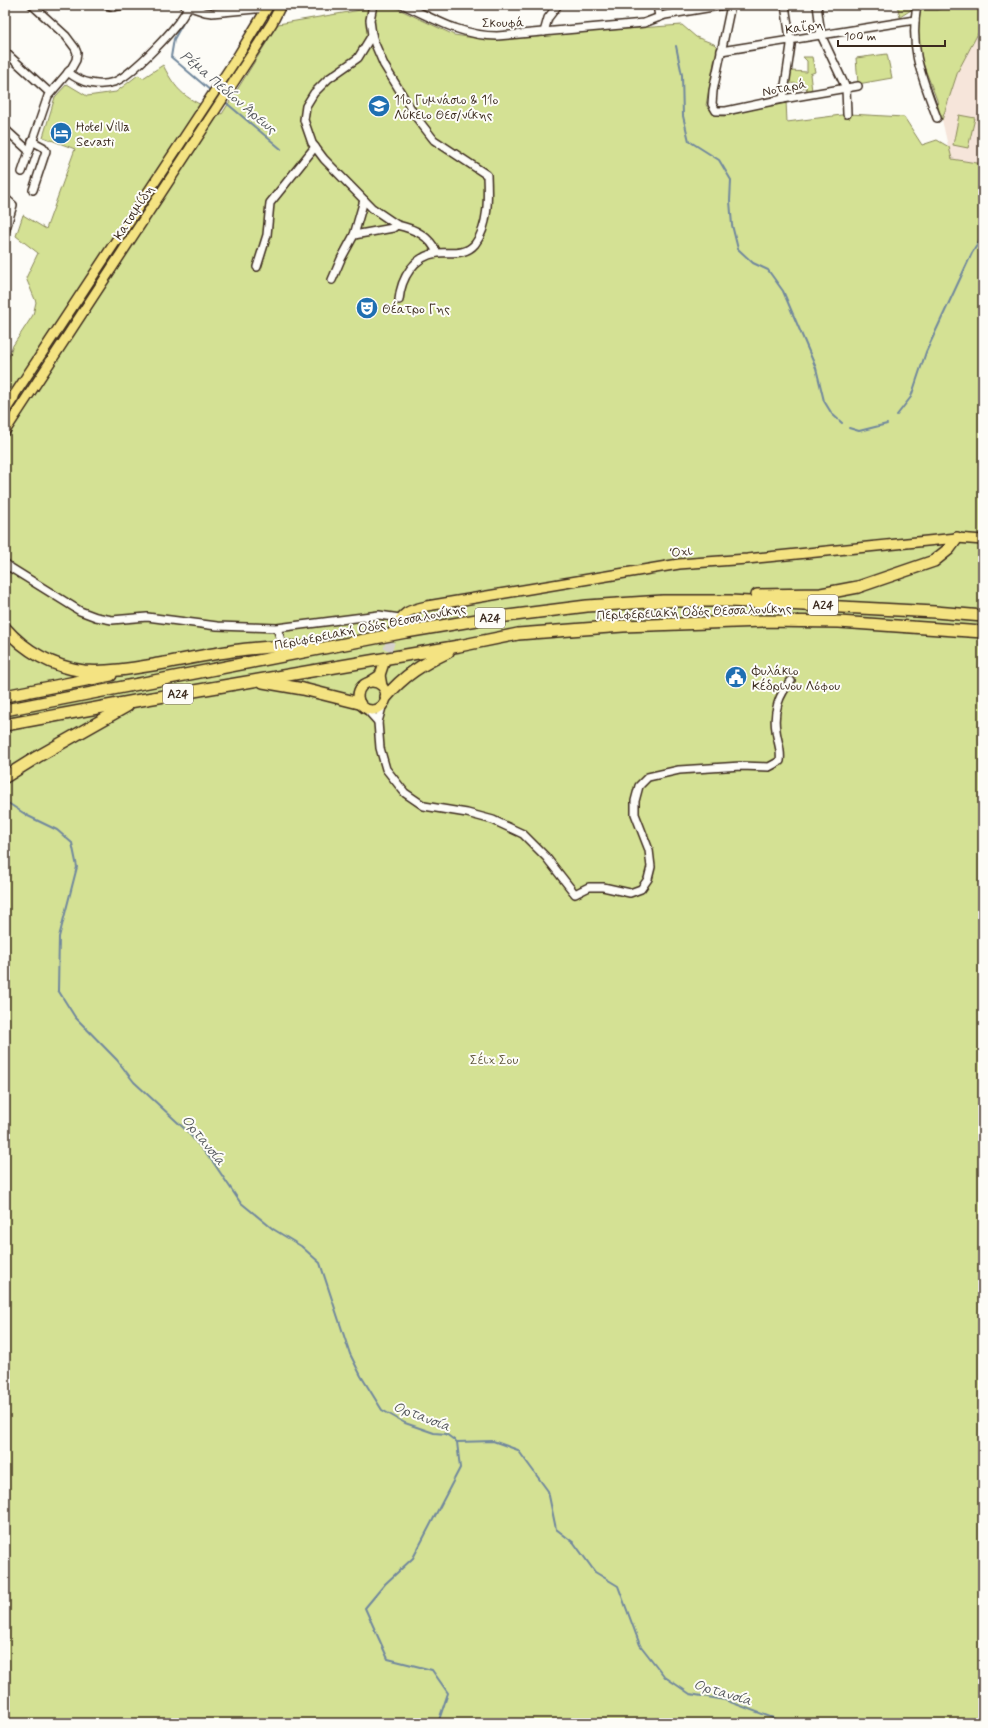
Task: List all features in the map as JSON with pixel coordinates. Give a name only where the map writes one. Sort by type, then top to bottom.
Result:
[{"type":"highway","points":[[5,409],[13,397]]},
{"type":"highway","points":[[663,602],[678,596],[693,594],[806,595],[846,590],[934,561],[949,549],[957,538]]},
{"type":"highway","name":"Περιφερειακή Οδός Θεσσαλονίκης","points":[[5,710],[19,706],[483,619],[587,606],[663,602],[730,601],[789,603],[983,616]]},
{"type":"highway","name":"Περιφερειακή Οδός Θεσσαλονίκης","points":[[5,725],[135,701],[459,646],[518,634],[603,627],[724,621],[839,622],[983,632]]},
{"type":"highway","points":[[5,628],[31,651],[45,659],[66,667],[85,671],[134,668],[238,650],[283,646],[319,649]]},
{"type":"highway","points":[[384,702],[406,677],[422,664],[459,646]]},
{"type":"highway","points":[[5,696],[103,677],[134,668]]},
{"type":"highway","points":[[254,681],[303,689],[359,703]]},
{"type":"highway","points":[[5,777],[50,749],[135,701]]},
{"type":"main road","name":"Κατσιμίδη","points":[[5,431],[269,28],[281,5]]},
{"type":"main road","name":"Κατσιμίδη","points":[[13,397],[216,90],[268,7]]},
{"type":"main road","name":"Όχι","points":[[400,618],[409,610],[427,606],[679,564],[957,538],[983,540]]},
{"type":"main road","points":[[394,629],[400,618]]},
{"type":"main road","points":[[380,675],[361,687],[358,691],[357,696],[359,703],[364,709],[374,711],[384,702],[380,675],[384,663]]},
{"type":"main road","points":[[370,682],[374,682],[382,686]]},
{"type":"street","points":[[22,172],[50,93],[68,72],[76,60],[77,53],[66,36],[32,5]]},
{"type":"street","points":[[110,6],[123,5]]},
{"type":"street","points":[[373,5],[370,20],[372,34],[384,65],[424,129],[434,140],[487,175],[485,220],[474,245],[465,251],[454,254],[437,253],[420,260],[409,270],[401,286],[400,300]]},
{"type":"street","name":"Σκουφά","points":[[404,5],[457,29],[475,34],[500,36],[640,23],[668,14],[725,5]]},
{"type":"street","points":[[544,32],[548,18],[558,5]]},
{"type":"street","points":[[657,5],[660,17]]},
{"type":"street","points":[[721,51],[731,5]]},
{"type":"street","points":[[783,99],[791,40],[785,5]]},
{"type":"street","points":[[817,5],[821,35],[846,88],[847,114]]},
{"type":"street","points":[[917,5],[914,37],[919,67],[937,118]]},
{"type":"street","points":[[68,72],[77,78],[90,83],[103,84],[118,81],[126,76],[166,38],[189,7],[212,13],[268,7]]},
{"type":"street","name":"Καΐρη","points":[[721,51],[915,20]]},
{"type":"street","points":[[372,34],[360,55],[321,85],[308,102],[304,122],[315,147],[374,210],[395,222],[397,225],[410,228],[421,233],[434,246],[437,253]]},
{"type":"street","name":"Νοταρά","points":[[721,51],[712,98],[712,106],[715,110],[723,112],[783,99],[858,86]]},
{"type":"street","points":[[5,52],[50,93]]},
{"type":"street","points":[[5,129],[29,151]]},
{"type":"street","points":[[32,141],[43,147],[46,151],[33,190]]},
{"type":"street","points":[[257,267],[267,235],[270,203],[315,147]]},
{"type":"street","points":[[5,198],[13,205],[5,232]]},
{"type":"street","points":[[332,280],[354,235],[364,200]]},
{"type":"street","points":[[354,235],[393,228],[397,225]]},
{"type":"street","points":[[5,563],[80,611],[96,617],[112,620],[147,617],[218,626],[277,628],[379,615],[400,618]]},
{"type":"street","points":[[277,628],[283,646]]},
{"type":"street","points":[[384,702],[378,722],[380,748],[386,769],[405,793],[424,806],[467,813],[493,820],[523,834],[546,857],[575,894],[589,888],[603,887],[630,894],[641,889],[648,879],[651,867],[649,850],[636,814],[636,801],[639,786],[648,777],[679,770],[741,766],[769,767],[780,761],[781,752],[775,729],[776,714],[778,700],[784,688],[791,681]]},
{"type":"street","points":[[368,710],[378,722]]},
{"type":"shaded area","points":[[983,24],[983,164],[951,159],[942,120],[958,71]]},
{"type":"green space","name":"Σέιχ Σου","points":[[390,5],[454,35],[481,39],[682,25],[696,37],[714,44],[717,47],[706,105],[716,115],[725,116],[786,101],[787,122],[849,114],[904,117],[922,145],[937,140],[949,147],[952,159],[983,164],[983,1723],[5,1723],[5,395],[10,388],[5,386],[5,370],[12,347],[33,315],[36,302],[26,278],[38,253],[16,236],[23,215],[46,229],[75,149],[43,137],[55,97],[67,84],[87,96],[116,92],[138,75],[143,78],[163,65],[174,84],[186,96],[193,101],[222,114],[278,24]]},
{"type":"green space","points":[[897,5],[911,5],[911,10],[900,17]]},
{"type":"green space","points":[[952,5],[983,5],[983,24],[958,71],[942,120],[939,114],[937,100],[920,56],[918,35],[920,10],[937,10]]},
{"type":"green space","points":[[887,54],[892,78],[858,84],[856,58]]},
{"type":"green space","points":[[803,57],[812,57],[815,72],[810,74],[812,91],[807,91],[806,87],[802,88],[802,84],[789,83],[791,71],[807,72],[807,61]]},
{"type":"green space","points":[[959,115],[975,118],[968,148],[953,145]]},
{"type":"waterway","name":"Ρέμα Πεδίον Άρεως","points":[[191,9],[174,39],[171,57],[211,91]]},
{"type":"waterway","points":[[676,46],[682,75],[683,116],[689,141],[719,160],[731,180],[730,201],[732,225],[738,249],[753,263],[768,270],[783,291],[816,368],[824,401],[832,414],[842,423]]},
{"type":"waterway","name":"Ρέμα Πεδίον Άρεως","points":[[224,101],[281,149]]},
{"type":"waterway","points":[[897,415],[911,397],[926,352],[972,253],[983,236]]},
{"type":"waterway","points":[[849,428],[859,431],[887,424]]},
{"type":"waterway","name":"Ορτανσία","points":[[5,801],[28,816],[57,830],[72,843],[77,867],[59,937],[58,990],[75,1017],[117,1060],[134,1082],[187,1131],[213,1162],[240,1202],[273,1229],[301,1246],[320,1263],[350,1354],[361,1376],[382,1410],[405,1423],[434,1433],[446,1434],[457,1442],[460,1468],[413,1558],[385,1584],[365,1608],[388,1659],[432,1670],[448,1693],[438,1723]]},
{"type":"waterway","name":"Ορτανσία","points":[[457,1442],[493,1441],[518,1450],[548,1491],[556,1529],[574,1543],[595,1572],[618,1586],[640,1645],[665,1677],[690,1694],[725,1700],[773,1718],[782,1723]]},
{"type":"tunnel","points":[[384,663],[394,629]]},
{"type":"place","name":"11ο Γυμνάσιο & 11ο Λύκειο Θεσ/νίκης","points":[[379,106]]},
{"type":"place","name":"Hotel Villa Sevasti","points":[[61,133]]},
{"type":"place","name":"Θέατρο Γης","points":[[367,308]]},
{"type":"place","name":"Φυλάκιο Κέδρινου Λόφου","points":[[736,677]]}]
